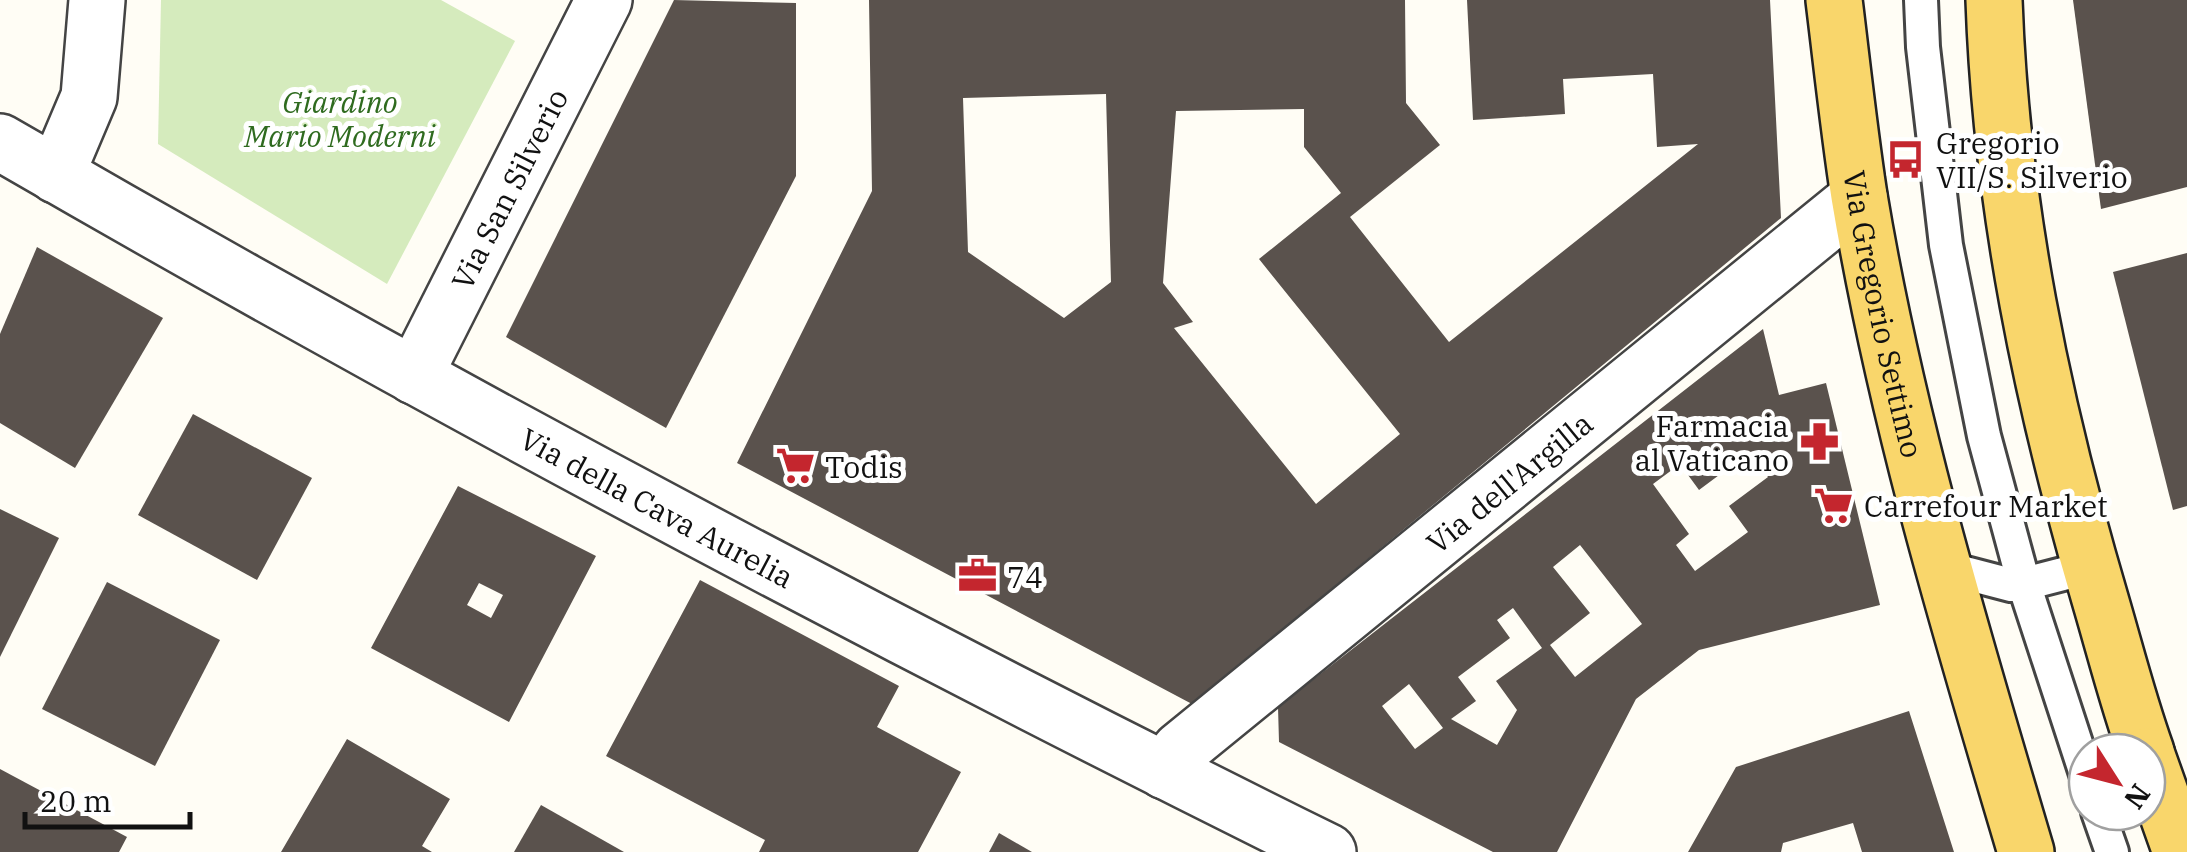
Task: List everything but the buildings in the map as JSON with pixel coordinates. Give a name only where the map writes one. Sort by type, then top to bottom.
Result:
[{"type":"main road","name":"Via Gregorio Settimo","points":[[1834,0],[1860,196],[1898,385],[1942,568],[2026,852]]},
{"type":"main road","points":[[1994,0],[2002,136],[2016,246],[2050,416],[2139,732]]},
{"type":"main road","points":[[2167,815],[2180,852]]},
{"type":"street","points":[[56,174],[89,97],[97,0]]},
{"type":"street","name":"Via San Silverio","points":[[414,376],[604,0]]},
{"type":"street","name":"Via della Cava Aurelia","points":[[0,142],[670,516],[1328,852]]},
{"type":"street","name":"Via dell'Argilla","points":[[1165,771],[1180,750],[1860,196]]},
{"type":"lane","points":[[1921,0],[1946,245],[1984,436],[2024,584],[2072,732]]},
{"type":"lane","points":[[1942,568],[1996,583],[2024,584],[2090,566]]},
{"type":"green space","name":"Giardino Mario Moderni","points":[[161,0],[441,0],[515,41],[387,284],[158,144]]},
{"type":"place","name":"Gregorio VII/S. Silverio","points":[[1906,159]]},
{"type":"place","name":"Farmacia al Vaticano","points":[[1819,442]]},
{"type":"place","name":"Todis","points":[[795,466]]},
{"type":"place","name":"Carrefour Market","points":[[1834,505]]},
{"type":"place","name":"74","points":[[977,576]]}]
